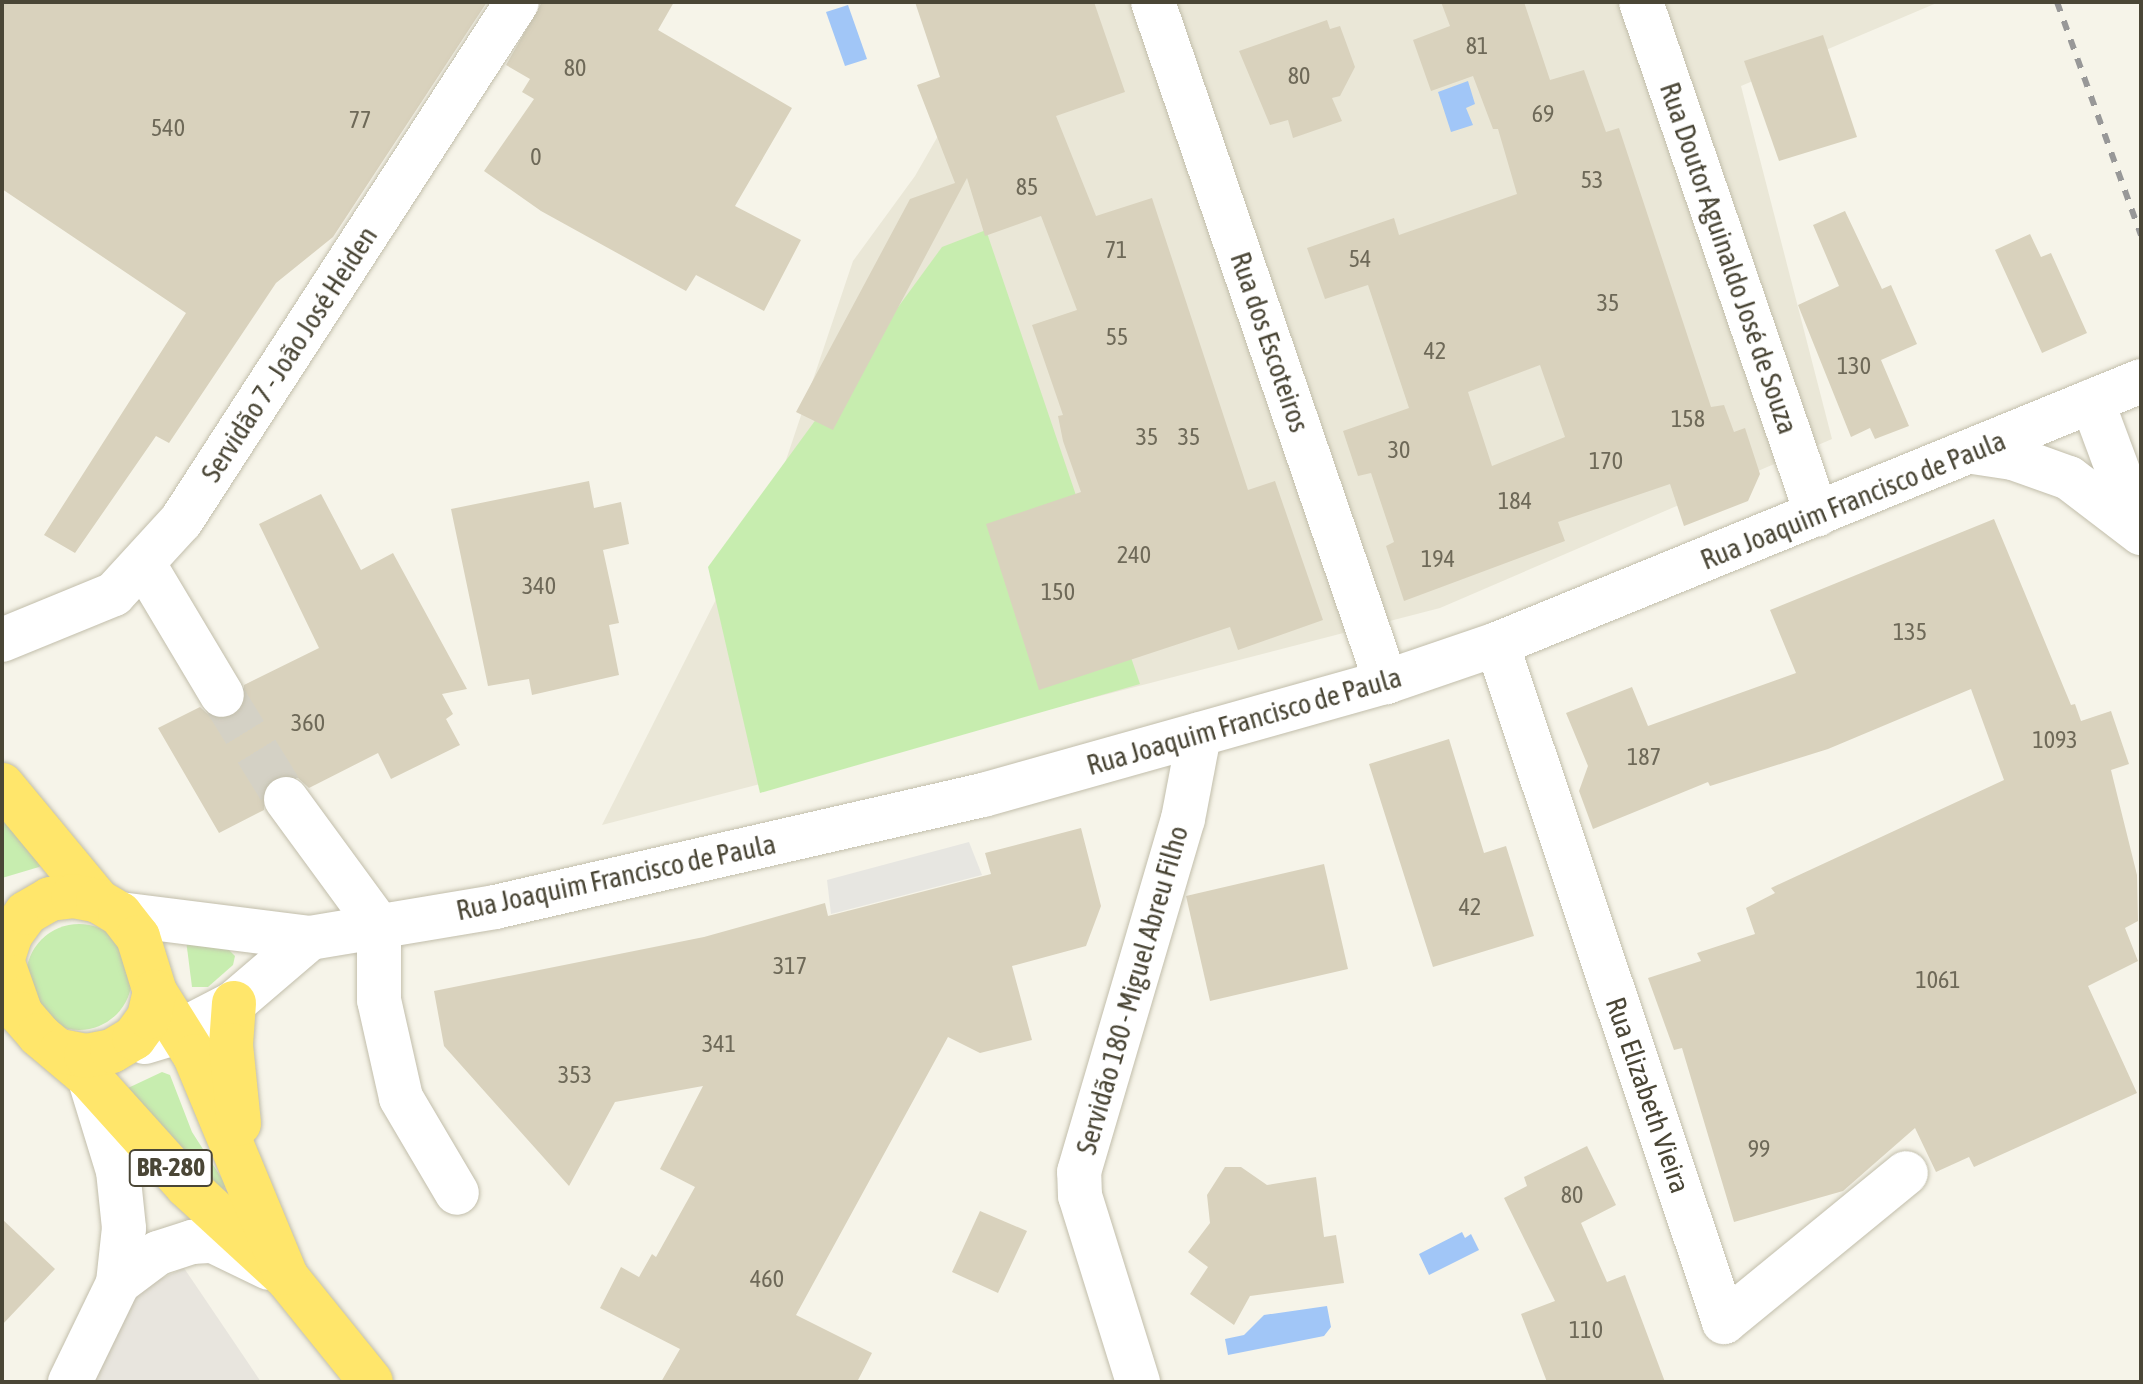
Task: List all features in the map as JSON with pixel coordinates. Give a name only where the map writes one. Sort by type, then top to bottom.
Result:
[{"type":"highway","points":[[2,785],[138,937],[155,992],[141,1028],[87,1060],[21,1014],[2,960],[11,934],[26,913],[50,899],[73,896],[109,907]]},
{"type":"highway","name":"BR-280","points":[[155,992],[180,1031],[243,1162],[288,1279]]},
{"type":"highway","points":[[234,1003],[231,1045],[243,1162]]},
{"type":"highway","name":"BR-280","points":[[87,1060],[187,1186],[288,1279],[371,1382]]},
{"type":"street","name":"Servidão 7 - João José Heiden","points":[[2,640],[114,594],[145,566],[181,521],[517,2]]},
{"type":"street","name":"Rua dos Escoteiros","points":[[1153,2],[1386,682]]},
{"type":"street","name":"Rua Doutor Aguinaldo José de Souza","points":[[1641,2],[1817,515]]},
{"type":"street","name":"Rua Joaquim Francisco de Paula","points":[[109,907],[310,938],[495,907],[967,798],[1386,682],[1497,644],[2141,381]]},
{"type":"street","points":[[2092,401],[2141,532]]},
{"type":"street","points":[[1973,452],[2013,458],[2069,478],[2141,532]]},
{"type":"street","points":[[145,566],[222,695]]},
{"type":"street","name":"Rua Elizabeth Vieira","points":[[1497,644],[1724,1322],[1906,1173]]},
{"type":"street","name":"Servidão 180 - Miguel Abreu Filho","points":[[1138,1382],[1080,1196],[1079,1172],[1183,819],[1199,735]]},
{"type":"street","points":[[286,799],[379,926],[379,1000],[401,1098],[457,1193]]},
{"type":"street","points":[[70,1382],[118,1283],[123,1199],[87,1060],[180,1031],[234,1003],[310,938]]},
{"type":"street","points":[[118,1283],[158,1253],[202,1241],[240,1251],[288,1279]]},
{"type":"shaded area","points":[[1015,2],[1939,2],[1741,86],[1832,439],[1440,608],[602,825],[785,463],[853,261],[915,176]]},
{"type":"shaded area","points":[[969,842],[982,875],[831,914],[827,880]]},
{"type":"shaded area","points":[[184,1268],[261,1382],[80,1382],[121,1297]]},
{"type":"green space","points":[[986,230],[1140,684],[760,793],[708,567],[942,247]]},
{"type":"green space","points":[[2,817],[41,865],[39,867],[2,878]]},
{"type":"green space","points":[[79,924],[99,928],[116,940],[128,957],[132,977],[128,997],[116,1014],[99,1026],[79,1030],[59,1026],[42,1014],[30,997],[26,977],[30,957],[42,940],[59,928]]},
{"type":"green space","points":[[186,940],[228,949],[235,956],[233,965],[208,987],[192,987]]},
{"type":"green space","points":[[162,1072],[170,1075],[192,1132],[226,1185],[221,1193],[128,1088]]},
{"type":"water","points":[[848,5],[867,59],[845,66],[826,12]]},
{"type":"water","points":[[1468,81],[1475,104],[1466,108],[1473,125],[1451,132],[1438,92]]},
{"type":"water","points":[[1462,1232],[1465,1238],[1471,1234],[1479,1250],[1429,1275],[1419,1254]]},
{"type":"water","points":[[1327,1306],[1331,1327],[1324,1336],[1228,1355],[1225,1339],[1244,1335],[1264,1315]]},
{"type":"building","points":[[2,2],[487,2],[333,237],[276,283],[169,443],[156,436],[75,553],[44,535],[186,313],[2,189]]},
{"type":"building","points":[[542,2],[674,2],[658,30],[792,108],[735,206],[801,240],[764,311],[696,275],[686,291],[541,211],[484,171],[534,99],[522,92],[530,79],[506,65]]},
{"type":"building","points":[[915,2],[1094,2],[1125,92],[1056,116],[1096,216],[1152,198],[1248,490],[1275,481],[1323,620],[1238,650],[1230,627],[1039,690],[986,524],[1081,492],[1063,441],[1058,416],[1063,415],[1032,325],[1077,310],[1041,216],[985,236],[967,178],[833,430],[796,412],[910,199],[955,183],[917,85],[940,77]]},
{"type":"building","points":[[1441,2],[1524,2],[1550,80],[1584,70],[1606,132],[1619,128],[1711,407],[1724,405],[1734,432],[1745,428],[1760,474],[1748,501],[1684,526],[1670,484],[1558,522],[1565,541],[1404,601],[1386,546],[1394,542],[1371,473],[1358,476],[1343,431],[1409,408],[1368,285],[1325,299],[1307,248],[1394,218],[1399,235],[1517,194],[1498,129],[1493,129],[1473,76],[1431,91],[1413,40],[1450,26]],"holes":[[[1540,365],[1565,437],[1492,466],[1468,392]]]},
{"type":"building","points":[[1327,20],[1330,29],[1340,26],[1355,67],[1340,96],[1332,98],[1342,121],[1293,138],[1288,120],[1270,125],[1239,51]]},
{"type":"building","points":[[1823,35],[1857,137],[1779,161],[1744,61]]},
{"type":"building","points":[[1845,211],[1882,289],[1891,285],[1917,344],[1881,360],[1909,426],[1875,439],[1870,428],[1851,437],[1798,305],[1839,286],[1813,225]]},
{"type":"building","points":[[2030,234],[2041,257],[2051,253],[2087,333],[2042,353],[1995,250]]},
{"type":"building","points":[[589,481],[594,508],[621,502],[629,544],[603,550],[619,623],[609,625],[619,675],[532,695],[529,679],[488,686],[451,509]]},
{"type":"building","points":[[321,494],[361,570],[393,553],[467,689],[442,694],[453,714],[446,719],[460,745],[391,779],[378,753],[309,788],[297,777],[283,774],[264,788],[264,810],[219,833],[158,728],[200,707],[211,717],[234,717],[244,706],[244,685],[319,648],[259,524]]},
{"type":"building","points":[[1994,519],[2071,705],[2075,704],[2081,721],[2111,711],[2129,764],[2111,770],[2137,875],[2138,921],[2125,928],[2138,961],[2088,986],[2137,1093],[1974,1167],[1969,1157],[1936,1172],[1915,1128],[1843,1191],[1734,1222],[1682,1048],[1674,1050],[1648,978],[1701,961],[1697,953],[1755,934],[1746,908],[1775,893],[1771,888],[2004,780],[1971,689],[1828,749],[1710,786],[1708,782],[1593,829],[1579,791],[1588,766],[1566,713],[1632,687],[1648,726],[1796,673],[1770,610]]},
{"type":"building","points":[[1449,739],[1484,853],[1506,846],[1534,936],[1433,967],[1369,764]]},
{"type":"building","points":[[1081,828],[1101,906],[1086,946],[1012,966],[1032,1040],[980,1053],[948,1037],[796,1315],[872,1353],[857,1382],[661,1382],[680,1349],[600,1308],[621,1267],[639,1277],[652,1254],[656,1257],[695,1187],[660,1169],[703,1086],[615,1102],[569,1186],[444,1046],[434,991],[704,937],[825,903],[828,916],[991,874],[985,853]]},
{"type":"building","points":[[1324,864],[1348,969],[1210,1001],[1186,896]]},
{"type":"building","points":[[1587,1146],[1616,1205],[1581,1223],[1607,1282],[1625,1275],[1665,1382],[1547,1382],[1521,1314],[1555,1301],[1504,1198],[1527,1186],[1524,1177]]},
{"type":"building","points":[[1225,1167],[1241,1167],[1267,1185],[1316,1177],[1324,1237],[1336,1235],[1344,1283],[1250,1296],[1234,1325],[1190,1294],[1208,1267],[1188,1252],[1210,1223],[1207,1195]]},
{"type":"building","points":[[980,1211],[1027,1231],[998,1293],[952,1272]]},
{"type":"building","points":[[2,1219],[55,1269],[2,1325]]},
{"type":"tunnel","points":[[222,695],[286,799]]},
{"type":"railway","points":[[2057,2],[2141,235]]}]
